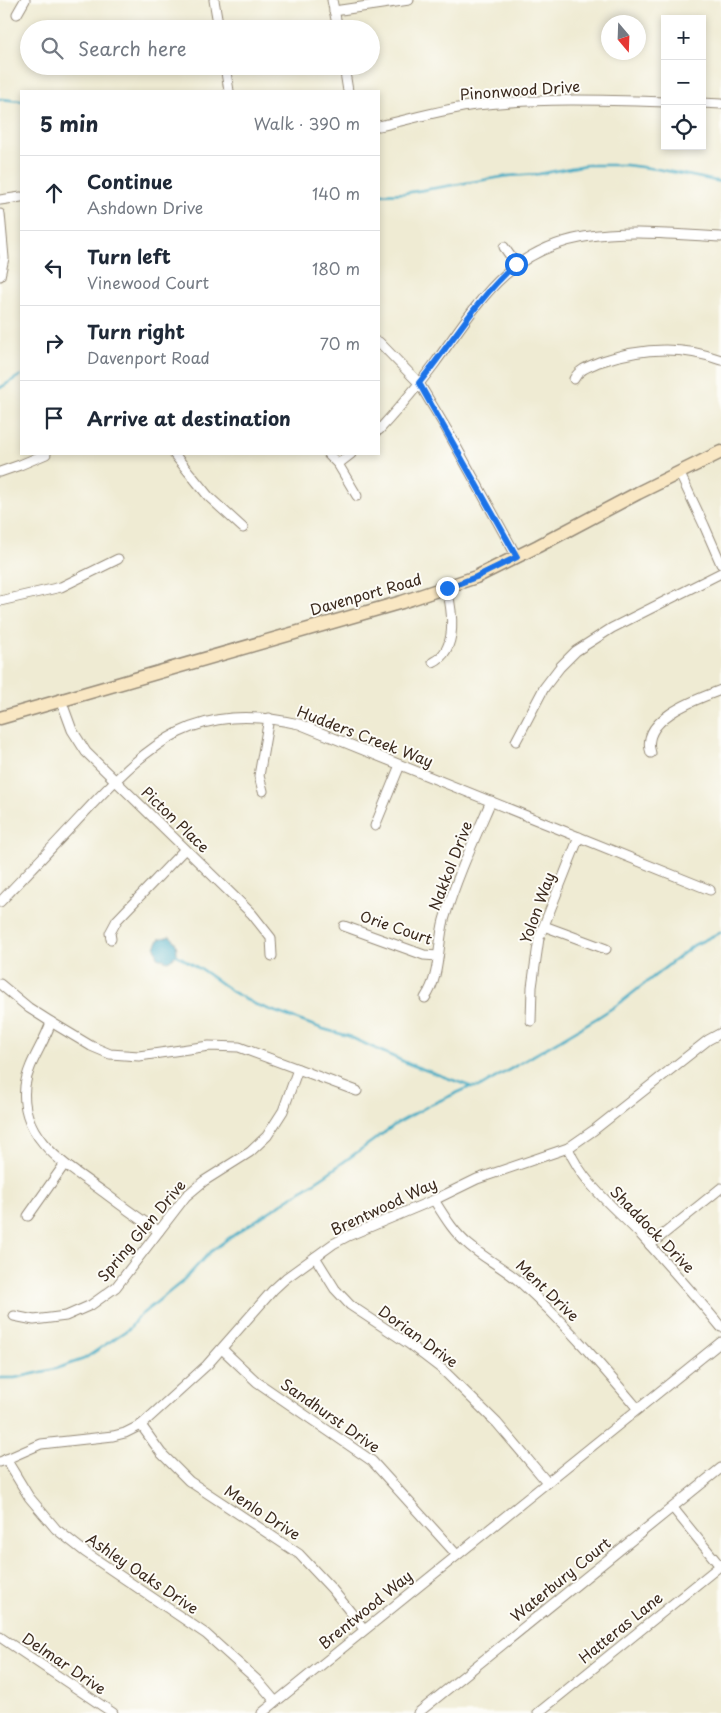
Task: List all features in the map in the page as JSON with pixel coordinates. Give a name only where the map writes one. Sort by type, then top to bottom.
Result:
[{"type":"street","points":[[17,14],[25,0]]},
{"type":"street","points":[[214,0],[217,20]]},
{"type":"street","points":[[332,0],[336,20]]},
{"type":"street","points":[[334,10],[409,0]]},
{"type":"street","points":[[226,75],[229,90]]},
{"type":"street","points":[[345,75],[348,90]]},
{"type":"street","name":"Pinonwood Drive","points":[[380,126],[459,108],[495,103],[598,100],[661,102]]},
{"type":"street","points":[[706,103],[721,104]]},
{"type":"street","points":[[0,200],[20,197]]},
{"type":"street","points":[[0,214],[4,258],[0,276]]},
{"type":"street","points":[[380,429],[403,404],[479,302],[497,281],[516,264],[543,249],[584,237],[630,233],[721,237]]},
{"type":"street","points":[[504,247],[516,264]]},
{"type":"street","points":[[380,343],[419,383],[517,557]]},
{"type":"street","points":[[574,379],[578,372],[591,366],[621,355],[643,351],[680,350],[721,360]]},
{"type":"street","name":"Davenport Road","points":[[0,718],[447,588],[476,577],[517,557],[721,452]]},
{"type":"street","points":[[0,472],[44,455]]},
{"type":"street","points":[[175,455],[210,497],[243,528]]},
{"type":"street","points":[[329,455],[338,464],[357,496]]},
{"type":"street","points":[[338,464],[350,455]]},
{"type":"street","points":[[679,472],[721,564]]},
{"type":"street","points":[[0,601],[61,588],[118,559]]},
{"type":"street","points":[[516,741],[544,688],[560,667],[576,651],[612,628],[721,573]]},
{"type":"street","points":[[433,662],[439,659],[445,651],[450,638],[451,613],[447,588]]},
{"type":"street","points":[[651,753],[649,742],[651,735],[667,716],[693,700],[721,690]]},
{"type":"street","name":"Picton Place","points":[[61,700],[72,730],[92,760],[239,899],[265,929],[272,941],[272,956]]},
{"type":"street","name":"Hudders Creek Way","points":[[0,902],[115,782],[153,747],[184,729],[235,717],[269,718],[299,724],[710,890]]},
{"type":"street","points":[[263,790],[259,776],[269,718]]},
{"type":"street","points":[[375,826],[400,765]]},
{"type":"street","name":"Nakkol Drive","points":[[425,998],[433,987],[443,923],[450,901],[491,801]]},
{"type":"street","name":"Yolon Way","points":[[531,1022],[532,987],[536,955],[544,926],[579,837]]},
{"type":"street","points":[[111,939],[110,933],[117,920],[185,849]]},
{"type":"street","name":"Orie Court","points":[[344,926],[424,955],[438,956]]},
{"type":"street","points":[[544,926],[606,949]]},
{"type":"street","points":[[0,984],[29,1008],[51,1022],[91,1046],[117,1055],[139,1056],[209,1046],[230,1046],[247,1049],[357,1091]]},
{"type":"street","points":[[51,1022],[28,1071],[25,1087],[25,1100],[37,1136],[64,1165],[159,1231]]},
{"type":"street","name":"Brentwood Way","points":[[3,1460],[41,1444],[113,1436],[125,1433],[141,1424],[222,1349],[273,1290],[315,1257],[348,1236],[434,1200],[477,1179],[568,1148],[594,1130],[708,1040],[721,1033]]},
{"type":"street","name":"Spring Glen Drive","points":[[14,1316],[34,1320],[53,1319],[72,1314],[91,1306],[103,1298],[121,1282],[180,1203],[192,1191],[250,1152],[267,1136],[283,1110],[298,1069]]},
{"type":"street","name":"Shaddock Drive","points":[[568,1148],[587,1181],[650,1245],[721,1327]]},
{"type":"street","points":[[28,1216],[64,1165]]},
{"type":"street","points":[[650,1245],[721,1188]]},
{"type":"street","name":"Ment Drive","points":[[434,1200],[464,1240],[522,1284],[582,1345],[638,1409]]},
{"type":"street","name":"Dorian Drive","points":[[315,1257],[335,1288],[350,1305],[420,1352],[443,1370],[492,1417],[548,1482]]},
{"type":"street","name":"Brentwood Way","points":[[262,1713],[721,1342]]},
{"type":"street","name":"Sandhurst Drive","points":[[222,1349],[257,1382],[372,1461],[457,1555]]},
{"type":"street","name":"Menlo Drive","points":[[141,1424],[161,1453],[189,1480],[299,1554],[332,1589],[364,1629]]},
{"type":"street","name":"Ashley Oaks Drive","points":[[3,1460],[29,1497],[56,1529],[85,1552],[206,1634],[257,1680],[275,1701]]},
{"type":"street","name":"Waterbury Court","points":[[418,1713],[721,1468]]},
{"type":"street","points":[[672,1508],[720,1565]]},
{"type":"street","name":"Hatteras Lane","points":[[538,1713],[720,1565]]},
{"type":"street","name":"Delmar Drive","points":[[0,1637],[113,1713]]},
{"type":"water","points":[[170,936],[177,947],[177,955],[168,961],[158,958],[155,947],[159,939]]},
{"type":"waterway","points":[[0,99],[20,101]]},
{"type":"waterway","points":[[380,194],[405,193],[508,176],[539,174],[586,165],[626,165],[657,169],[721,182]]},
{"type":"waterway","points":[[0,388],[20,376]]},
{"type":"waterway","points":[[177,955],[254,1004],[348,1036],[409,1064],[472,1087],[480,1087],[597,1018],[620,1003],[694,945],[721,932]]},
{"type":"waterway","points":[[0,1378],[15,1378],[55,1369],[84,1359],[130,1328],[137,1318],[183,1281],[209,1253],[229,1238],[327,1174],[396,1124],[430,1105],[470,1087]]},
{"type":"route","points":[[447,588],[476,577],[517,557],[434,406],[419,383],[479,302],[497,281],[516,264]]}]
